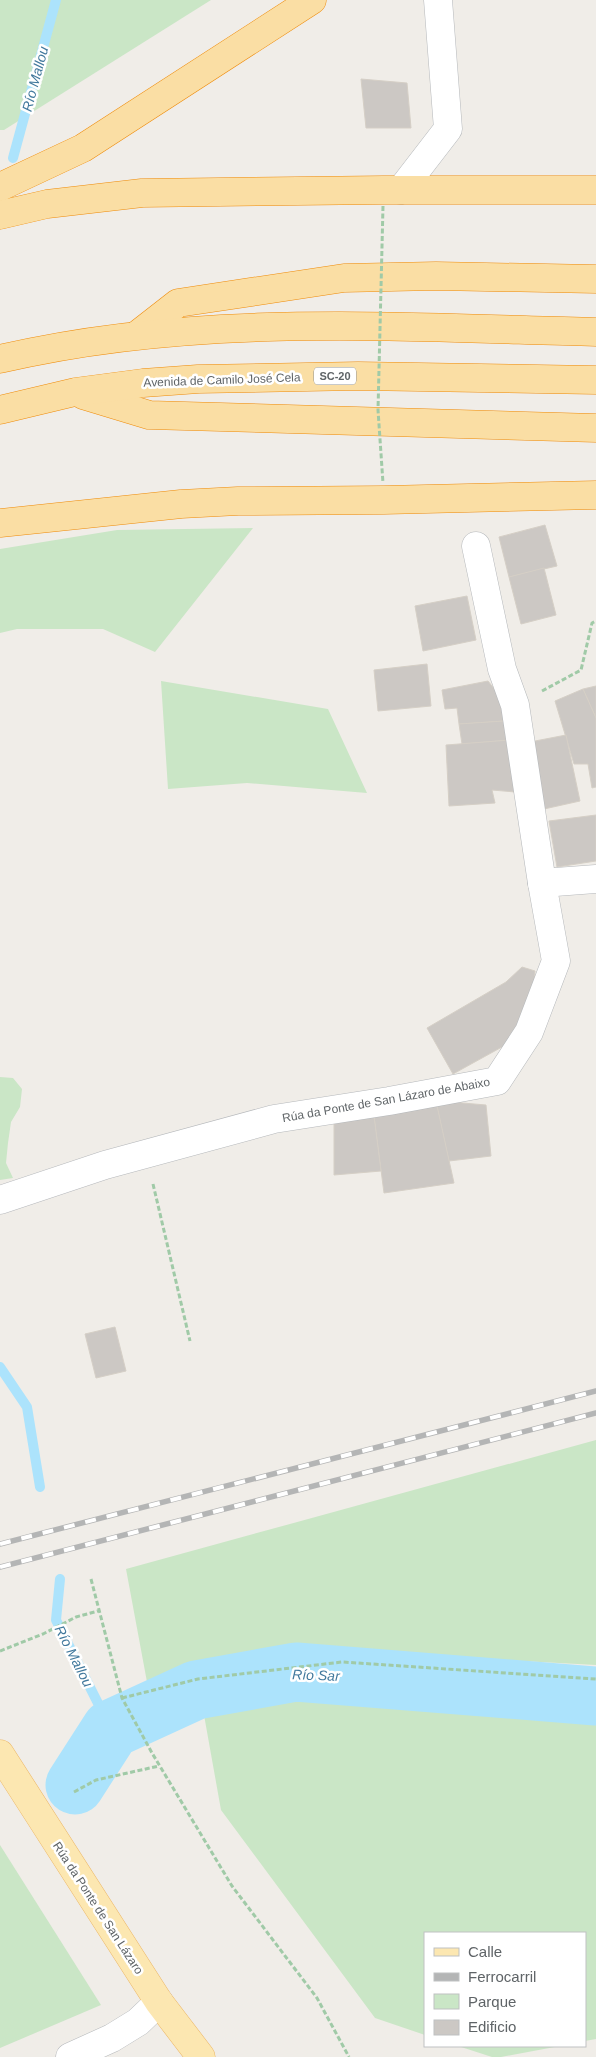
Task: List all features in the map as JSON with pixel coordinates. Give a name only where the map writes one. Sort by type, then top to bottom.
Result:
[{"type":"highway","points":[[0,188],[82,148],[312,0]]},
{"type":"highway","points":[[0,215],[47,204],[142,193],[392,198],[596,190]]},
{"type":"highway","points":[[137,335],[178,303],[344,278],[436,276],[596,279]]},
{"type":"highway","points":[[0,359],[31,352],[137,335],[199,330],[343,326],[596,332]]},
{"type":"highway","name":"Avenida de Camilo José Cela","points":[[0,410],[74,392],[143,382],[358,376],[596,380]]},
{"type":"highway","points":[[74,392],[149,414],[596,428]]},
{"type":"highway","points":[[0,523],[181,504],[238,501],[596,495]]},
{"type":"main road","name":"Rúa da Ponte de San Lázaro","points":[[0,1754],[160,2002],[201,2057]]},
{"type":"street","points":[[392,198],[448,129],[438,0]]},
{"type":"street","name":"Rúa da Ponte de San Lázaro de Abaixo","points":[[1,1199],[105,1165],[274,1119],[390,1101],[497,1081],[529,1032],[556,961],[515,706],[502,669],[476,546]]},
{"type":"street","points":[[542,883],[596,879]]},
{"type":"street","points":[[70,2057],[112,2038],[138,2022],[160,2002]]},
{"type":"path","points":[[383,483],[378,410],[392,198]]},
{"type":"path","points":[[515,706],[582,670],[592,623],[596,620]]},
{"type":"path","points":[[146,1154],[190,1341]]},
{"type":"path","points":[[91,1579],[122,1698],[152,1754],[232,1886],[317,1998],[348,2057]]},
{"type":"path","points":[[0,1651],[43,1634],[76,1617],[98,1611]]},
{"type":"path","points":[[122,1698],[198,1679],[342,1662],[596,1679]]},
{"type":"path","points":[[74,1792],[96,1780],[159,1766]]},
{"type":"green space","points":[[0,0],[211,0],[4,130],[0,130]]},
{"type":"green space","points":[[253,528],[155,652],[103,629],[17,629],[0,633],[0,549],[117,530]]},
{"type":"green space","points":[[161,681],[328,709],[367,793],[247,783],[168,789]]},
{"type":"green space","points":[[0,1077],[13,1078],[22,1089],[20,1107],[11,1122],[8,1143],[6,1163],[13,1178],[0,1180]]},
{"type":"green space","points":[[596,1440],[596,1665],[503,1660],[229,1664],[206,1673],[147,1682],[126,1569]]},
{"type":"green space","points":[[279,1688],[499,1715],[596,1723],[596,2039],[586,2041],[586,1932],[424,1932],[424,2035],[375,2018],[221,1810],[204,1715]]},
{"type":"green space","points":[[0,1845],[101,2005],[0,2048]]},
{"type":"green space","points":[[461,2047],[555,2047],[501,2057],[492,2057]]},
{"type":"building","points":[[361,79],[407,83],[411,128],[366,128]]},
{"type":"building","points":[[545,525],[557,566],[509,577],[499,537]]},
{"type":"building","points":[[544,568],[556,615],[521,624],[509,577]]},
{"type":"building","points":[[467,596],[476,640],[423,651],[415,606]]},
{"type":"building","points":[[427,664],[431,706],[378,711],[374,670]]},
{"type":"building","points":[[488,681],[503,700],[504,721],[459,724],[457,708],[445,709],[442,690]]},
{"type":"building","points":[[596,686],[596,718],[583,689]]},
{"type":"building","points":[[583,689],[596,718],[596,787],[592,788],[588,764],[574,764],[555,701]]},
{"type":"building","points":[[504,721],[510,740],[462,744],[459,724]]},
{"type":"building","points":[[566,735],[580,801],[544,809],[530,742]]},
{"type":"building","points":[[510,740],[515,792],[492,790],[495,803],[449,806],[446,745]]},
{"type":"building","points":[[596,815],[596,861],[557,867],[549,821]]},
{"type":"building","points":[[522,967],[535,971],[534,984],[511,1042],[453,1074],[427,1028],[506,982]]},
{"type":"building","points":[[451,1102],[486,1105],[491,1156],[449,1161],[437,1106]]},
{"type":"building","points":[[437,1106],[454,1183],[384,1193],[374,1116]]},
{"type":"building","points":[[374,1116],[381,1171],[334,1175],[334,1121]]},
{"type":"building","points":[[115,1327],[126,1371],[96,1378],[85,1334]]},
{"type":"waterway","name":"Río Mallou","points":[[13,158],[56,0]]},
{"type":"waterway","name":"Río Mallou","points":[[0,1367],[27,1407],[40,1487]]},
{"type":"waterway","name":"Río Mallou","points":[[60,1579],[56,1620],[111,1729]]},
{"type":"waterway","name":"Río Sar","points":[[75,1785],[111,1729],[196,1690],[296,1672],[596,1696]]},
{"type":"railway","points":[[0,1544],[596,1391]]},
{"type":"railway","points":[[0,1567],[596,1413]]}]
